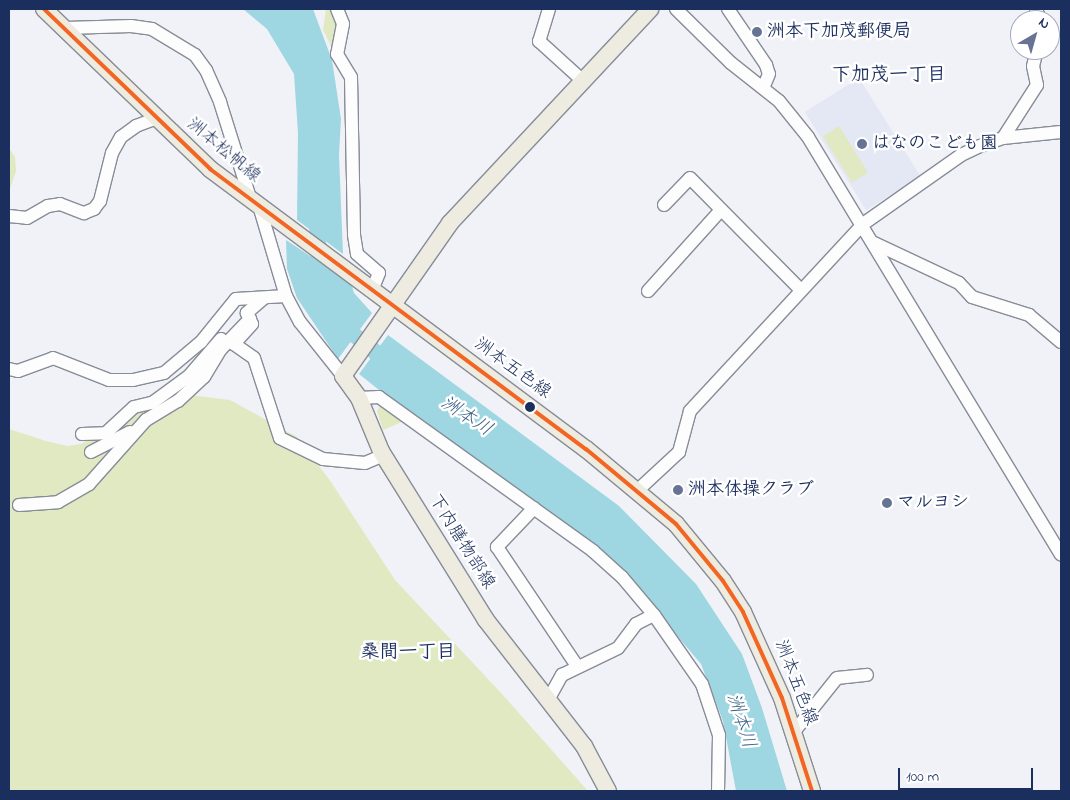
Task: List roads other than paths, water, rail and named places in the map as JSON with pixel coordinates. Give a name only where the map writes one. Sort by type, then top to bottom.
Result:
[{"type":"main road","name":"洲本松帆線","points":[[44,9],[66,28],[187,149],[256,205],[366,285],[388,312]]},
{"type":"main road","points":[[345,373],[450,223],[650,9]]},
{"type":"main road","name":"洲本五色線","points":[[388,312],[638,490],[692,542],[743,612],[769,665],[812,791]]},
{"type":"main road","name":"下内膳物部線","points":[[345,373],[359,398],[384,455],[486,620],[584,746],[608,791]]},
{"type":"street","points":[[337,9],[343,24],[337,54],[352,76],[354,235],[357,254],[379,273],[366,285]]},
{"type":"street","points":[[549,9],[539,41],[582,80]]},
{"type":"street","points":[[676,9],[731,63],[779,101],[808,136],[1061,554]]},
{"type":"street","points":[[728,9],[766,65],[769,74],[763,88]]},
{"type":"street","points":[[66,28],[131,26],[152,29],[195,55],[206,70],[220,102],[286,296],[300,322],[345,373]]},
{"type":"street","points":[[1003,138],[1037,85],[1033,66],[1035,60]]},
{"type":"street","points":[[9,216],[28,218],[48,206],[60,204],[84,214],[94,209],[100,201],[112,153],[121,137],[136,126],[156,118]]},
{"type":"street","points":[[638,490],[679,452],[690,411],[862,224],[961,155],[1003,138],[1061,132]]},
{"type":"street","points":[[664,205],[690,178],[801,290]]},
{"type":"street","points":[[648,291],[722,210]]},
{"type":"street","points":[[874,243],[959,283],[972,297],[1030,315],[1061,342]]},
{"type":"street","points":[[9,369],[18,371],[52,358],[109,380],[133,380],[164,372],[201,342],[236,299],[286,296]]},
{"type":"street","points":[[91,452],[118,441],[146,420],[178,401],[204,377],[221,349],[264,298]]},
{"type":"street","points":[[82,434],[106,433],[134,407],[152,403],[189,376],[248,316]]},
{"type":"street","points":[[248,316],[252,324],[234,344],[254,358],[280,438],[323,459],[365,463],[384,455]]},
{"type":"street","points":[[359,398],[379,397],[593,550],[622,577],[654,614],[693,669],[712,708],[720,751],[718,791]]},
{"type":"street","points":[[19,505],[58,502],[92,481],[146,420]]},
{"type":"street","points":[[64,488],[92,481]]},
{"type":"street","points":[[534,508],[497,547],[577,666]]},
{"type":"street","points":[[548,700],[562,675],[577,666],[618,648],[636,624],[654,614]]},
{"type":"street","points":[[793,733],[837,678],[867,675]]},
{"type":"water","points":[[243,9],[313,9],[332,60],[341,119],[339,155],[343,254],[297,220],[298,133],[294,74],[267,29]]},
{"type":"water","points":[[286,240],[351,283],[354,293],[372,313],[338,359],[297,298],[287,269]]},
{"type":"water","points":[[388,335],[619,506],[696,584],[742,654],[762,708],[787,791],[736,791],[723,721],[701,664],[619,567],[443,441],[359,374]]},
{"type":"waterway","name":"洲本川","points":[[316,213],[321,283]]},
{"type":"waterway","name":"洲本川","points":[[339,323],[372,349],[390,367]]},
{"type":"place","name":"洲本下加茂郵便局","points":[[757,32]]},
{"type":"place","name":"はなのこども園","points":[[862,144]]},
{"type":"place","name":"洲本体操クラブ","points":[[678,490]]},
{"type":"place","name":"マルヨシ","points":[[887,503]]},
{"type":"district","name":"下加茂一丁目","points":[[889,76]]},
{"type":"district","name":"桑間一丁目","points":[[408,653]]}]
